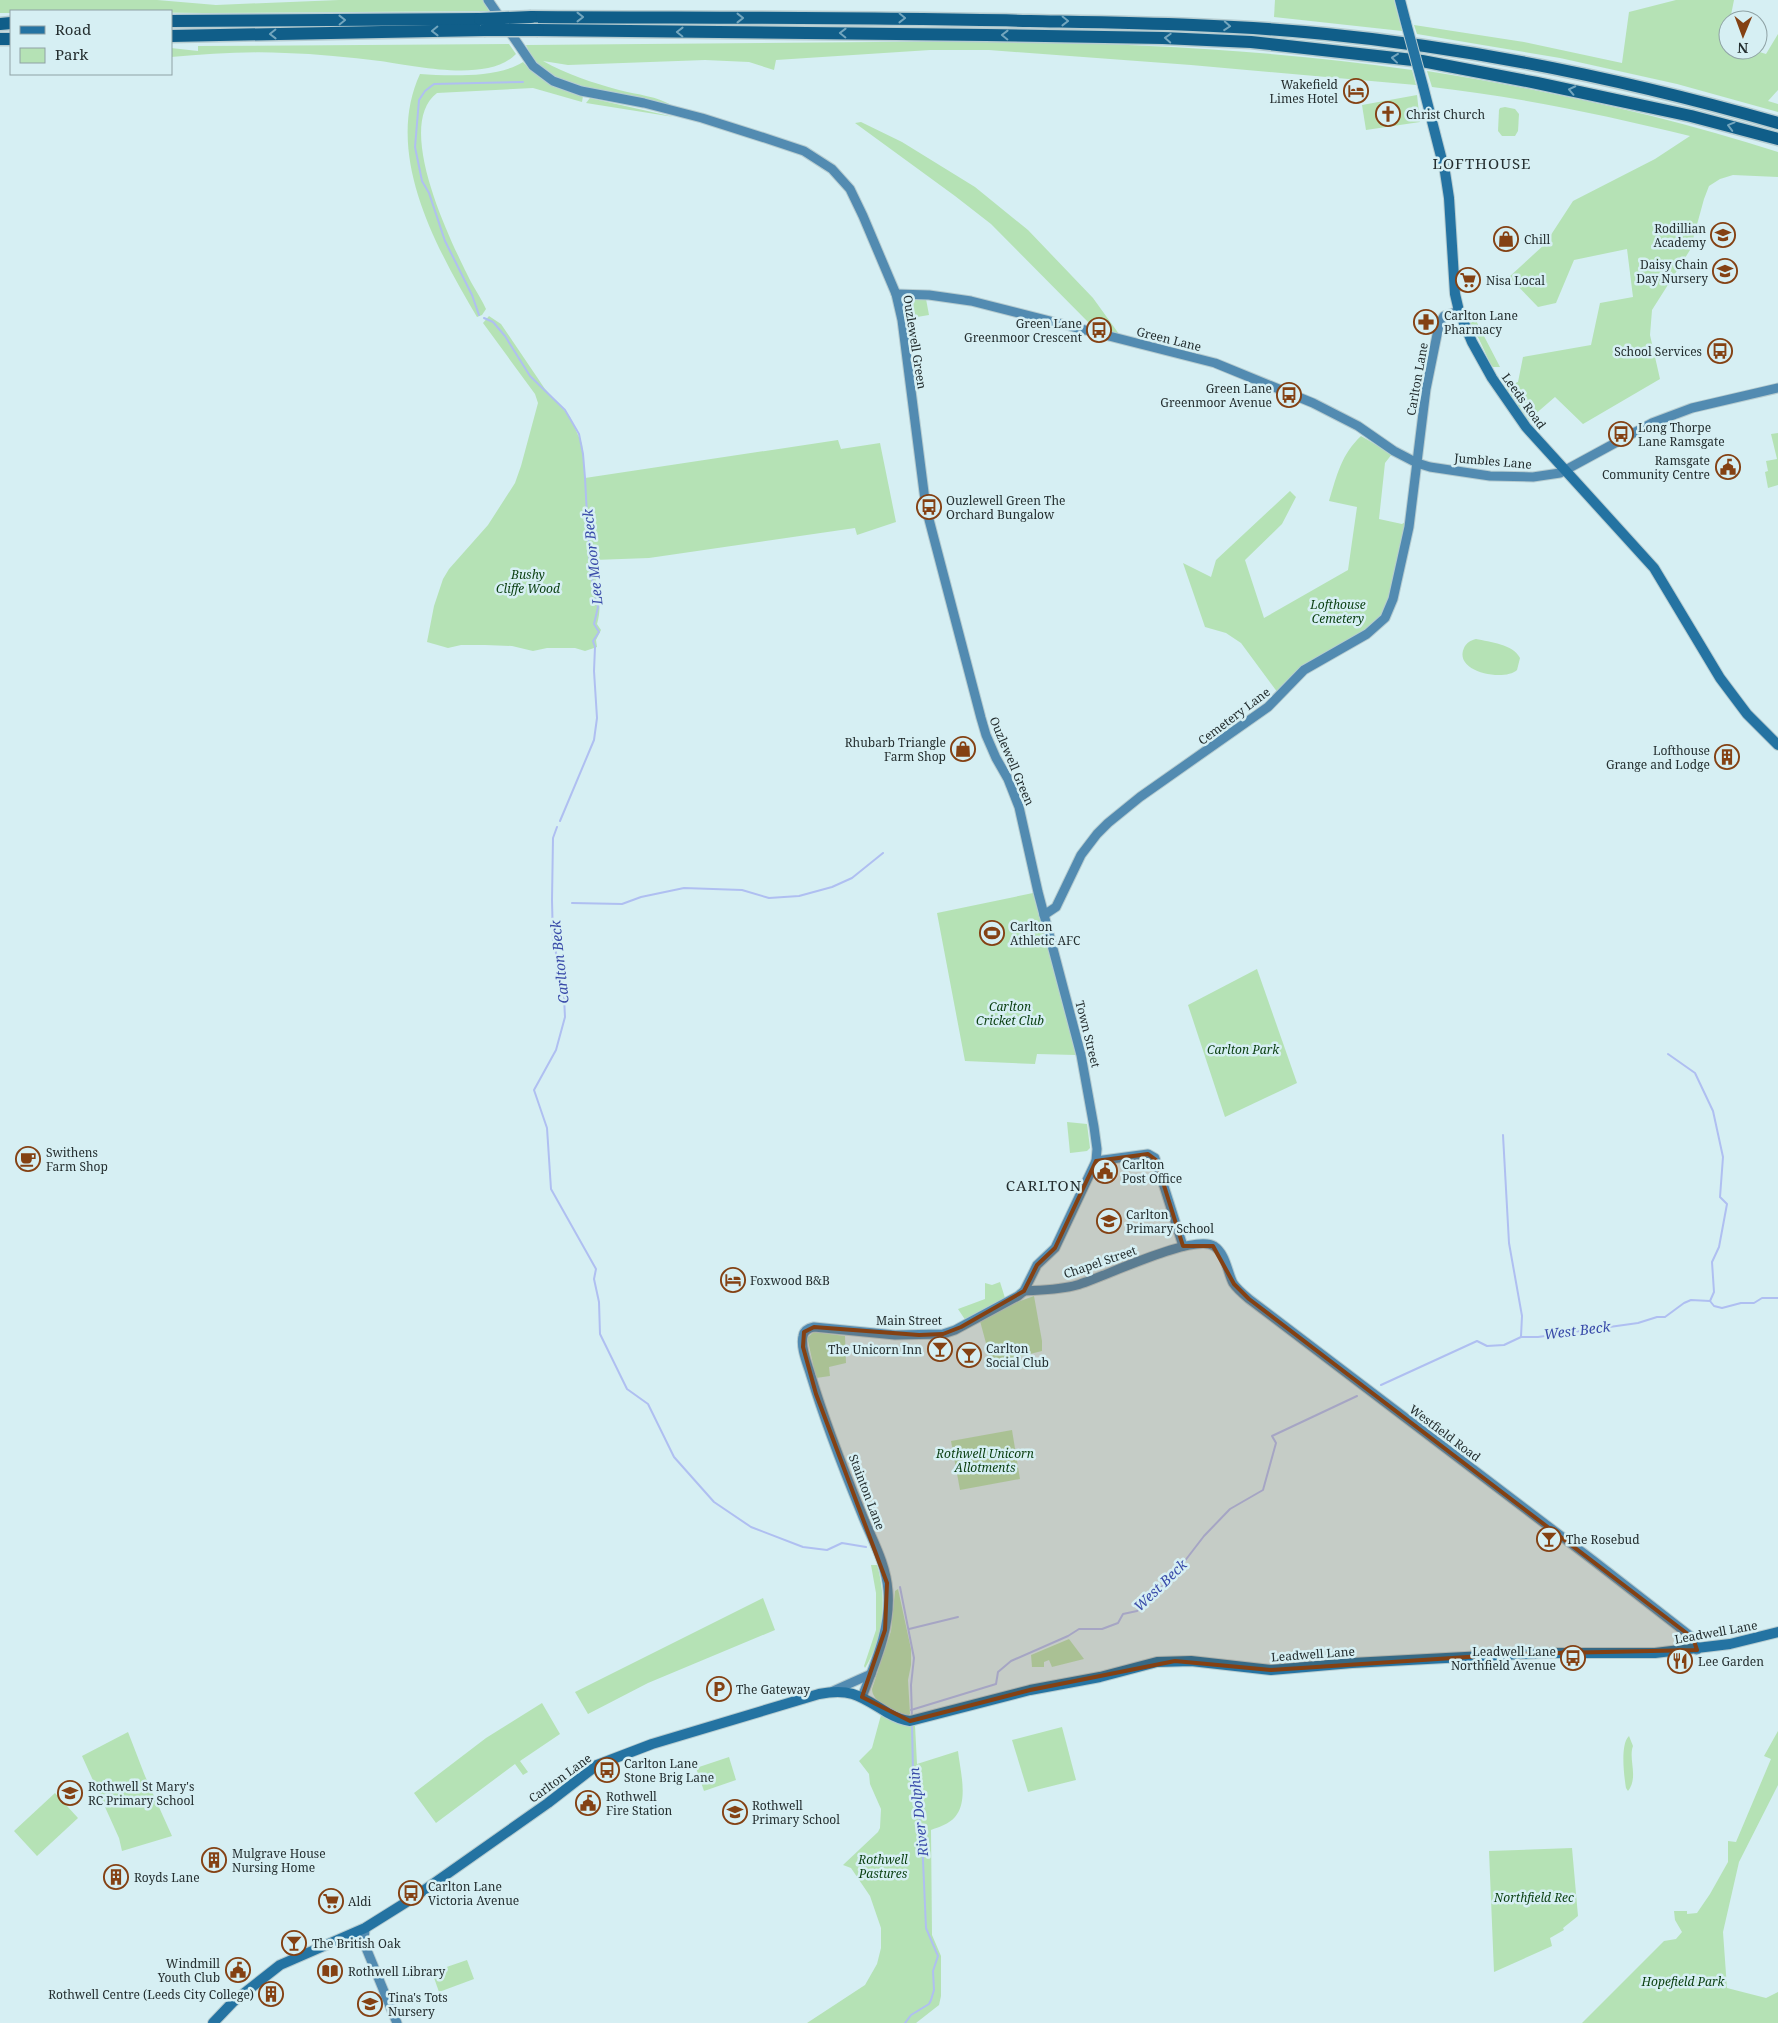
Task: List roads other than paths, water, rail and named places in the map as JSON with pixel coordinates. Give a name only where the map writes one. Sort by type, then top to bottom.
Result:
[{"type":"highway","points":[[172,36],[482,24],[531,17],[829,17],[1194,24],[1324,34],[1419,44],[1518,62],[1695,99],[1778,123]]},
{"type":"highway","points":[[172,21],[482,24],[538,30],[986,34],[1251,42],[1422,60],[1682,114],[1778,138]]},
{"type":"main road","name":"Leeds Road","points":[[1400,0],[1448,190],[1453,248],[1453,281],[1459,311],[1472,342],[1492,378],[1526,427],[1654,568],[1720,678],[1747,714],[1778,744]]},
{"type":"main road","name":"Leadwell Lane","points":[[833,1691],[849,1692],[862,1697],[904,1721],[916,1720],[1030,1690],[1100,1677],[1157,1662],[1192,1661],[1277,1670],[1352,1663],[1522,1654],[1655,1654],[1697,1650],[1754,1640],[1778,1632]]},
{"type":"main road","name":"Carlton Lane","points":[[213,2023],[233,2002],[280,1965],[308,1951],[365,1928],[450,1872],[548,1803],[597,1765],[652,1744],[833,1691]]},
{"type":"street","name":"Ouzlewell Green","points":[[488,0],[533,66],[553,80],[581,91],[644,103],[702,118],[804,151],[832,169],[850,188],[896,294],[902,320],[926,508],[981,718],[993,750],[1008,779],[1019,807],[1044,915]]},
{"type":"street","name":"Green Lane","points":[[896,294],[930,295],[971,300],[1215,363],[1288,392],[1358,426],[1394,451],[1417,464]]},
{"type":"street","name":"Carlton Lane","points":[[1417,464],[1426,389],[1439,324],[1444,316],[1459,311]]},
{"type":"street","name":"Jumbles Lane","points":[[1417,464],[1509,477],[1542,476],[1567,470],[1660,420],[1692,408],[1778,388]]},
{"type":"street","name":"Cemetery Lane","points":[[1044,915],[1056,907],[1081,855],[1108,823],[1140,797],[1268,708],[1304,670],[1368,634],[1385,618],[1393,599],[1409,527],[1417,464]]},
{"type":"street","name":"Town Street","points":[[1044,915],[1082,1055],[1097,1149],[1096,1161]]},
{"type":"street","points":[[1024,1291],[1037,1265],[1055,1248],[1096,1161],[1148,1154],[1155,1158],[1183,1246]]},
{"type":"street","name":"Westfield Road","points":[[1183,1246],[1204,1243],[1213,1246],[1222,1255],[1234,1284],[1249,1300],[1693,1638],[1697,1650]]},
{"type":"street","name":"Chapel Street","points":[[1024,1291],[1074,1286],[1112,1270],[1183,1246]]},
{"type":"street","name":"Main Street","points":[[814,1327],[895,1335],[943,1334],[955,1330],[1024,1291]]},
{"type":"street","name":"Stainton Lane","points":[[814,1327],[806,1330],[802,1339],[809,1370],[816,1394],[861,1513],[879,1554],[888,1583],[885,1630],[862,1697]]},
{"type":"street","points":[[833,1691],[871,1674]]},
{"type":"street","points":[[365,1928],[364,1942],[396,2023]]},
{"type":"waterway","name":"Lee Moor Beck","points":[[479,315],[472,295],[445,241],[429,193],[422,181],[415,147],[419,100],[425,91],[434,84],[523,82]]},
{"type":"waterway","name":"Lee Moor Beck","points":[[484,318],[493,322],[505,336],[530,376],[565,410],[579,434],[583,454],[590,571],[598,607],[594,624],[599,632],[593,641],[595,647],[594,671],[597,718],[594,740],[560,821]]},
{"type":"waterway","name":"Carlton Beck","points":[[557,827],[553,838],[553,942],[563,978],[565,1017],[556,1050],[534,1090],[547,1128],[551,1189],[596,1269],[594,1279],[599,1302],[600,1334],[627,1389],[648,1404],[674,1457],[714,1502],[751,1527],[803,1547],[827,1550],[842,1543],[866,1547]]},
{"type":"waterway","points":[[572,903],[622,904],[641,897],[684,888],[742,890],[769,898],[799,896],[832,887],[852,878],[883,853]]},
{"type":"waterway","points":[[1668,1054],[1695,1073],[1713,1111],[1723,1157],[1720,1197],[1727,1204],[1719,1247],[1712,1262],[1714,1292],[1710,1301]]},
{"type":"waterway","points":[[1503,1135],[1509,1243],[1522,1316],[1521,1336]]},
{"type":"waterway","name":"West Beck","points":[[1381,1385],[1477,1341],[1487,1346],[1504,1345],[1521,1337],[1538,1337],[1638,1323],[1657,1317],[1665,1317],[1691,1300],[1710,1301],[1714,1306],[1722,1308],[1741,1303],[1754,1303],[1762,1298],[1778,1298]]},
{"type":"waterway","name":"West Beck","points":[[911,1710],[996,1684],[998,1672],[1011,1661],[1068,1636],[1079,1629],[1102,1629],[1118,1623],[1123,1614],[1137,1611],[1174,1575],[1204,1536],[1230,1509],[1263,1490],[1276,1443],[1272,1436],[1357,1396]]},
{"type":"waterway","name":"River Dolphin","points":[[900,1587],[914,1658],[911,1685],[912,1718]]},
{"type":"waterway","points":[[909,1629],[958,1617]]},
{"type":"waterway","name":"River Dolphin","points":[[905,2023],[911,2015],[929,2004],[931,2000],[934,1990],[933,1971],[938,1956],[926,1928],[922,1838],[913,1772],[912,1725]]},
{"type":"place","name":"Wakefield Limes Hotel","points":[[1356,91]]},
{"type":"place","name":"Christ Church","points":[[1388,114]]},
{"type":"place","name":"Rodillian Academy","points":[[1723,235]]},
{"type":"place","name":"Chill","points":[[1506,239]]},
{"type":"place","name":"Daisy Chain Day Nursery","points":[[1725,271]]},
{"type":"place","name":"Nisa Local","points":[[1468,280]]},
{"type":"place","name":"Carlton Lane Pharmacy","points":[[1426,322]]},
{"type":"place","name":"Green Lane Greenmoor Crescent","points":[[1099,330]]},
{"type":"place","name":"School Services","points":[[1720,351]]},
{"type":"place","name":"Green Lane Greenmoor Avenue","points":[[1289,395]]},
{"type":"place","name":"Long Thorpe Lane Ramsgate","points":[[1621,434]]},
{"type":"place","name":"Ramsgate Community Centre","points":[[1728,467]]},
{"type":"place","name":"Ouzlewell Green The Orchard Bungalow","points":[[929,507]]},
{"type":"place","name":"Rhubarb Triangle Farm Shop","points":[[963,749]]},
{"type":"place","name":"Lofthouse Grange and Lodge","points":[[1727,757]]},
{"type":"place","name":"Carlton Athletic AFC","points":[[992,933]]},
{"type":"place","name":"Swithens Farm Shop","points":[[28,1159]]},
{"type":"place","name":"Carlton Post Office","points":[[1105,1171]]},
{"type":"place","name":"Carlton Primary School","points":[[1109,1221]]},
{"type":"place","name":"Foxwood B&B","points":[[733,1280]]},
{"type":"place","name":"The Unicorn Inn","points":[[940,1349]]},
{"type":"place","name":"Carlton Social Club","points":[[969,1355]]},
{"type":"place","name":"The Rosebud","points":[[1549,1539]]},
{"type":"place","name":"Leadwell Lane Northfield Avenue","points":[[1573,1658]]},
{"type":"place","name":"Lee Garden","points":[[1680,1661]]},
{"type":"place","name":"The Gateway","points":[[719,1689]]},
{"type":"place","name":"Carlton Lane Stone Brig Lane","points":[[607,1770]]},
{"type":"place","name":"Rothwell St Mary's RC Primary School","points":[[70,1793]]},
{"type":"place","name":"Rothwell Fire Station","points":[[588,1803]]},
{"type":"place","name":"Rothwell Primary School","points":[[735,1812]]},
{"type":"place","name":"Mulgrave House Nursing Home","points":[[214,1860]]},
{"type":"place","name":"Royds Lane","points":[[116,1877]]},
{"type":"place","name":"Carlton Lane Victoria Avenue","points":[[411,1893]]},
{"type":"place","name":"Aldi","points":[[331,1901]]},
{"type":"place","name":"The British Oak","points":[[294,1943]]},
{"type":"place","name":"Windmill Youth Club","points":[[238,1970]]},
{"type":"place","name":"Rothwell Library","points":[[330,1971]]},
{"type":"place","name":"Rothwell Centre (Leeds City College)","points":[[271,1994]]},
{"type":"place","name":"Tina's Tots Nursery","points":[[370,2004]]},
{"type":"district","name":"LOFTHOUSE","points":[[1482,163]]},
{"type":"district","name":"CARLTON","points":[[1044,1185]]},
{"type":"park label","name":"Bushy Cliffe Wood","points":[[528,581]]},
{"type":"park label","name":"Lofthouse Cemetery","points":[[1338,611]]},
{"type":"park label","name":"Carlton Cricket Club","points":[[1010,1013]]},
{"type":"park label","name":"Carlton Park","points":[[1243,1049]]},
{"type":"park label","name":"Rothwell Unicorn Allotments","points":[[985,1460]]},
{"type":"park label","name":"Rothwell Pastures","points":[[883,1866]]},
{"type":"park label","name":"Northfield Rec","points":[[1534,1897]]},
{"type":"park label","name":"Hopefield Park","points":[[1683,1981]]}]
